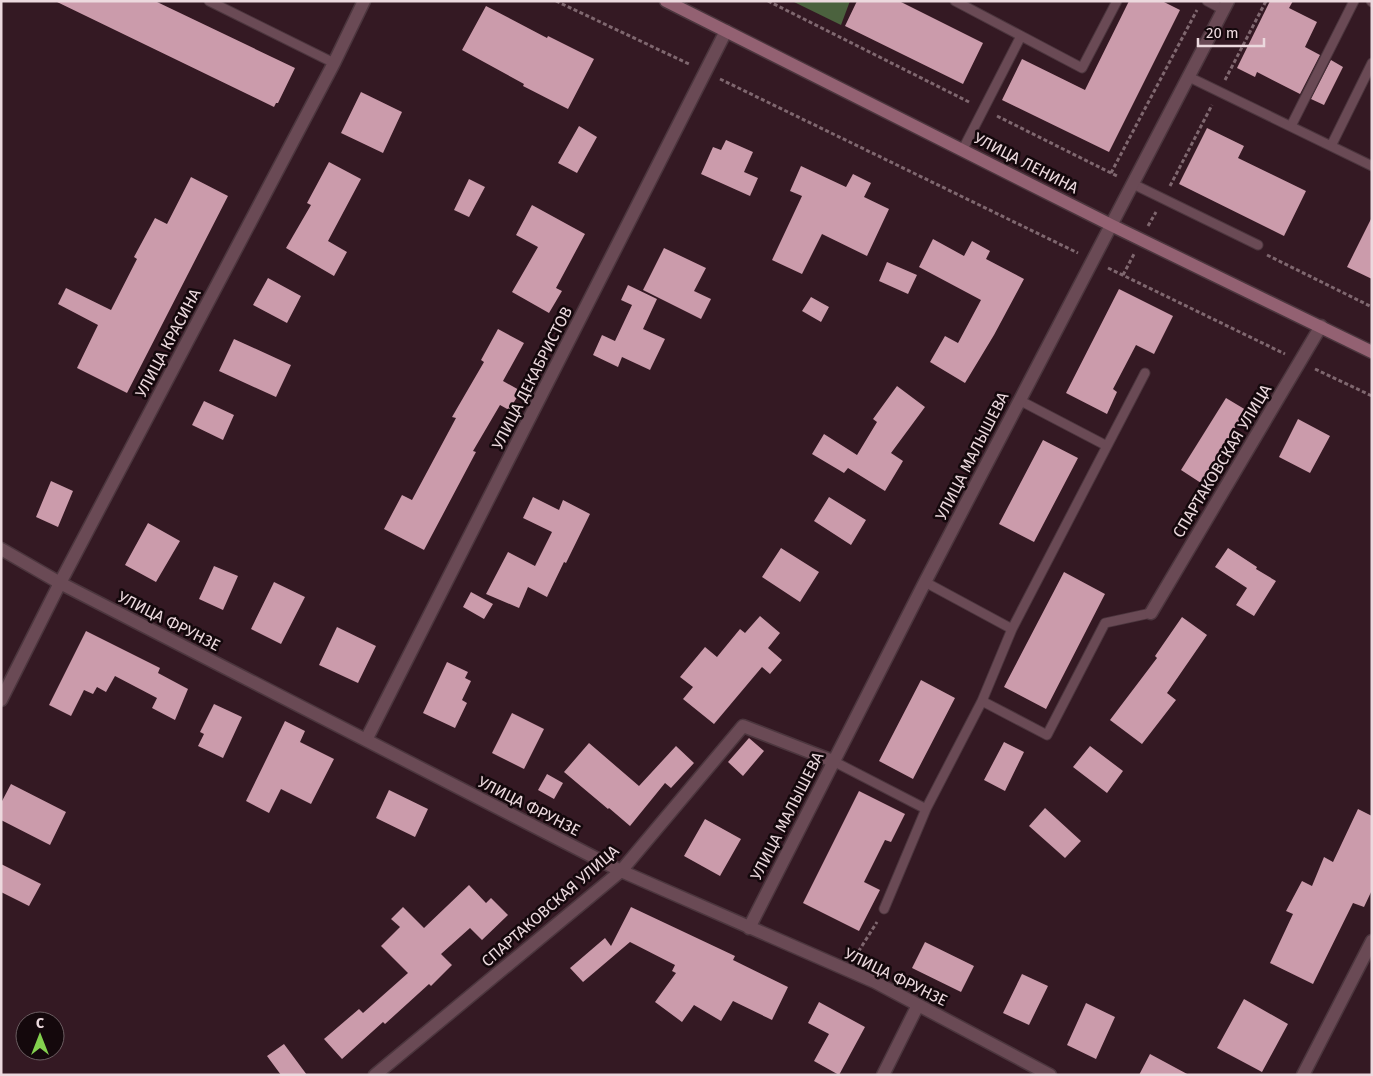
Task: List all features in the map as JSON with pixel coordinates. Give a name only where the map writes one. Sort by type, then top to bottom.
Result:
[{"type":"main road","name":"УЛИЦА ЛЕНИНА","points":[[666,1],[1111,225],[1372,352]]},
{"type":"street","name":"УЛИЦА КРАСИНА","points":[[1,700],[60,583],[334,62],[364,1]]},
{"type":"street","name":"УЛИЦА МАЛЫШЕВА","points":[[749,928],[1019,400],[1226,6]]},
{"type":"street","name":"УЛИЦА ДЕКАБРИСТОВ","points":[[366,740],[726,31]]},
{"type":"street","name":"СПАРТАКОВСКАЯ УЛИЦА","points":[[1150,613],[1321,326]]},
{"type":"street","name":"УЛИЦА ФРУНЗЕ","points":[[1,549],[60,583],[621,871],[875,982],[1050,1075]]},
{"type":"street","name":"СПАРТАКОВСКАЯ УЛИЦА","points":[[375,1075],[621,871],[743,726],[833,761]]},
{"type":"street","points":[[1303,1075],[1372,941]]},
{"type":"street","points":[[883,1075],[918,1005]]},
{"type":"lane","points":[[208,1],[334,62]]},
{"type":"lane","points":[[955,1],[1082,68],[1117,1]]},
{"type":"lane","points":[[1207,1],[1226,6]]},
{"type":"lane","points":[[1291,126],[1354,1]]},
{"type":"lane","points":[[963,150],[1021,36]]},
{"type":"lane","points":[[1331,146],[1372,63]]},
{"type":"lane","points":[[1189,77],[1372,166]]},
{"type":"lane","points":[[1133,184],[1258,244]]},
{"type":"lane","points":[[884,909],[926,809],[982,701],[1012,629],[1146,373]]},
{"type":"lane","points":[[1019,400],[1107,446]]},
{"type":"lane","points":[[925,582],[1012,629]]},
{"type":"lane","points":[[982,701],[1047,735],[1105,623],[1150,613]]},
{"type":"lane","points":[[833,761],[926,809]]},
{"type":"path","points":[[556,1],[1372,396]]},
{"type":"path","points":[[768,1],[1133,184]]},
{"type":"path","points":[[1123,275],[1266,1]]},
{"type":"path","points":[[1111,173],[1197,10]]},
{"type":"path","points":[[1258,244],[1259,250],[1372,307]]},
{"type":"path","points":[[847,970],[884,909]]},
{"type":"green space","points":[[792,1],[850,1],[841,25]]},
{"type":"building","points":[[55,1],[155,1],[295,68],[278,103],[274,107]]},
{"type":"building","points":[[857,1],[899,1],[983,43],[963,84],[845,26]]},
{"type":"building","points":[[1129,1],[1162,1],[1180,10],[1109,152],[1002,100],[1022,59],[1085,90]]},
{"type":"building","points":[[1270,1],[1293,1],[1289,8],[1317,22],[1305,47],[1320,55],[1300,94],[1257,72],[1255,77],[1237,68]]},
{"type":"building","points":[[486,6],[547,38],[548,36],[594,59],[568,109],[523,86],[524,84],[462,50]]},
{"type":"building","points":[[1331,60],[1343,67],[1324,105],[1311,99]]},
{"type":"building","points":[[361,92],[402,112],[383,153],[341,133]]},
{"type":"building","points":[[579,126],[597,137],[577,173],[558,163]]},
{"type":"building","points":[[1207,128],[1244,146],[1238,158],[1306,191],[1284,236],[1179,184]]},
{"type":"building","points":[[726,140],[753,152],[744,172],[758,178],[750,196],[701,174],[713,147],[721,150]]},
{"type":"building","points":[[329,162],[361,179],[328,241],[347,252],[334,276],[286,248],[311,205],[307,203]]},
{"type":"building","points":[[801,166],[846,187],[853,174],[871,183],[864,197],[889,209],[867,256],[822,234],[802,274],[772,260],[802,196],[790,191]]},
{"type":"building","points":[[191,177],[228,196],[127,393],[77,368],[98,325],[58,304],[66,288],[111,310],[137,259],[134,257],[155,218],[167,224]]},
{"type":"building","points":[[469,179],[485,187],[469,217],[454,210]]},
{"type":"building","points":[[532,205],[585,234],[556,288],[562,291],[549,313],[512,292],[538,247],[516,235]]},
{"type":"building","points":[[1372,217],[1372,279],[1347,267]]},
{"type":"building","points":[[933,239],[964,256],[972,241],[990,251],[986,259],[1024,279],[994,335],[965,383],[930,362],[945,336],[958,343],[981,300],[919,267]]},
{"type":"building","points":[[664,248],[706,268],[694,291],[711,299],[701,319],[643,290]]},
{"type":"building","points":[[887,262],[917,275],[908,294],[879,281]]},
{"type":"building","points":[[268,278],[301,296],[287,323],[253,305]]},
{"type":"building","points":[[628,285],[657,299],[643,329],[665,339],[650,370],[622,357],[618,367],[593,355],[602,335],[615,341],[632,305],[621,300]]},
{"type":"building","points":[[1119,289],[1173,316],[1154,354],[1136,345],[1113,389],[1117,392],[1107,414],[1066,393]]},
{"type":"building","points":[[811,297],[829,307],[821,322],[802,311]]},
{"type":"building","points":[[498,329],[524,343],[503,381],[521,391],[509,410],[500,405],[473,451],[476,452],[424,550],[384,529],[402,495],[412,500],[456,418],[452,417],[484,362],[481,360]]},
{"type":"building","points":[[234,339],[291,365],[276,397],[219,371]]},
{"type":"building","points":[[897,386],[925,407],[891,453],[903,461],[885,491],[848,468],[844,473],[812,454],[824,434],[857,455],[877,422],[873,419]]},
{"type":"building","points":[[1226,398],[1246,410],[1201,483],[1181,470]]},
{"type":"building","points":[[204,401],[234,415],[223,440],[192,425]]},
{"type":"building","points":[[1298,419],[1330,436],[1310,473],[1279,457]]},
{"type":"building","points":[[1043,440],[1078,458],[1034,542],[999,524]]},
{"type":"building","points":[[51,481],[73,491],[58,527],[36,517]]},
{"type":"building","points":[[533,497],[559,510],[563,500],[590,514],[547,597],[528,587],[519,608],[486,594],[508,552],[535,566],[552,532],[523,518]]},
{"type":"building","points":[[829,497],[866,520],[851,545],[814,521]]},
{"type":"building","points":[[148,523],[180,541],[156,582],[125,565]]},
{"type":"building","points":[[781,548],[819,572],[800,602],[762,577]]},
{"type":"building","points":[[1228,548],[1276,581],[1254,616],[1236,605],[1247,588],[1215,567]]},
{"type":"building","points":[[214,566],[238,576],[223,610],[199,599]]},
{"type":"building","points":[[1064,572],[1105,594],[1046,709],[1004,687]]},
{"type":"building","points":[[274,582],[305,597],[281,644],[251,629]]},
{"type":"building","points":[[471,592],[493,604],[484,619],[463,607]]},
{"type":"building","points":[[760,616],[780,633],[768,648],[782,660],[770,674],[762,667],[714,724],[683,699],[693,687],[680,677],[705,647],[717,657],[740,629],[745,633]]},
{"type":"building","points":[[1182,617],[1207,635],[1167,693],[1176,700],[1142,744],[1110,720],[1157,658],[1155,656]]},
{"type":"building","points":[[337,627],[376,646],[358,683],[319,665]]},
{"type":"building","points":[[86,631],[160,668],[158,673],[188,689],[175,720],[152,708],[157,698],[115,676],[106,692],[97,687],[93,694],[84,690],[71,716],[49,705]]},
{"type":"building","points":[[447,662],[468,672],[465,678],[471,681],[462,700],[467,703],[455,728],[423,713]]},
{"type":"building","points":[[921,680],[955,698],[913,779],[879,761]]},
{"type":"building","points":[[214,704],[242,717],[223,758],[198,746],[204,734],[200,732]]},
{"type":"building","points":[[512,713],[544,729],[524,769],[492,753]]},
{"type":"building","points":[[285,721],[305,731],[300,742],[334,759],[311,804],[281,789],[269,813],[246,801]]},
{"type":"building","points":[[749,738],[764,751],[743,776],[728,762]]},
{"type":"building","points":[[1004,742],[1024,752],[1005,791],[984,780]]},
{"type":"building","points":[[589,743],[639,786],[676,746],[694,763],[671,788],[665,783],[630,826],[564,772]]},
{"type":"building","points":[[1090,746],[1123,771],[1107,793],[1073,767]]},
{"type":"building","points":[[547,774],[563,783],[554,799],[538,790]]},
{"type":"building","points":[[11,784],[66,812],[50,845],[1,820],[1,803]]},
{"type":"building","points":[[389,790],[428,809],[415,837],[376,818]]},
{"type":"building","points":[[859,791],[905,814],[891,842],[885,840],[864,882],[880,890],[859,931],[803,903]]},
{"type":"building","points":[[1045,808],[1081,841],[1065,858],[1029,826]]},
{"type":"building","points":[[1358,809],[1372,816],[1372,890],[1364,907],[1353,903],[1313,984],[1270,963],[1293,914],[1286,911],[1302,881],[1312,886],[1324,857],[1333,862]]},
{"type":"building","points":[[705,819],[741,839],[720,876],[684,856]]},
{"type":"building","points":[[1,864],[41,884],[29,906],[1,892]]},
{"type":"building","points":[[469,885],[486,903],[491,898],[508,915],[482,940],[470,928],[441,954],[452,965],[431,986],[429,984],[385,1024],[383,1022],[342,1059],[324,1039],[359,1009],[363,1013],[408,973],[381,946],[400,927],[391,919],[403,907],[424,928]]},
{"type":"building","points":[[631,907],[735,956],[733,960],[788,987],[772,1020],[733,1001],[721,1021],[694,1005],[682,1022],[655,1002],[676,973],[672,971],[675,965],[630,942],[583,982],[570,968],[605,938],[611,946]]},
{"type":"building","points":[[925,942],[974,966],[961,992],[912,968]]},
{"type":"building","points":[[1022,974],[1048,986],[1029,1025],[1003,1013]]},
{"type":"building","points":[[1244,999],[1288,1024],[1262,1072],[1217,1048]]},
{"type":"building","points":[[819,1002],[865,1027],[839,1075],[814,1061],[829,1034],[808,1023]]},
{"type":"building","points":[[1086,1003],[1115,1017],[1096,1059],[1067,1045]]},
{"type":"building","points":[[284,1044],[307,1075],[281,1075],[267,1056]]},
{"type":"building","points":[[1150,1054],[1189,1075],[1139,1075]]}]
